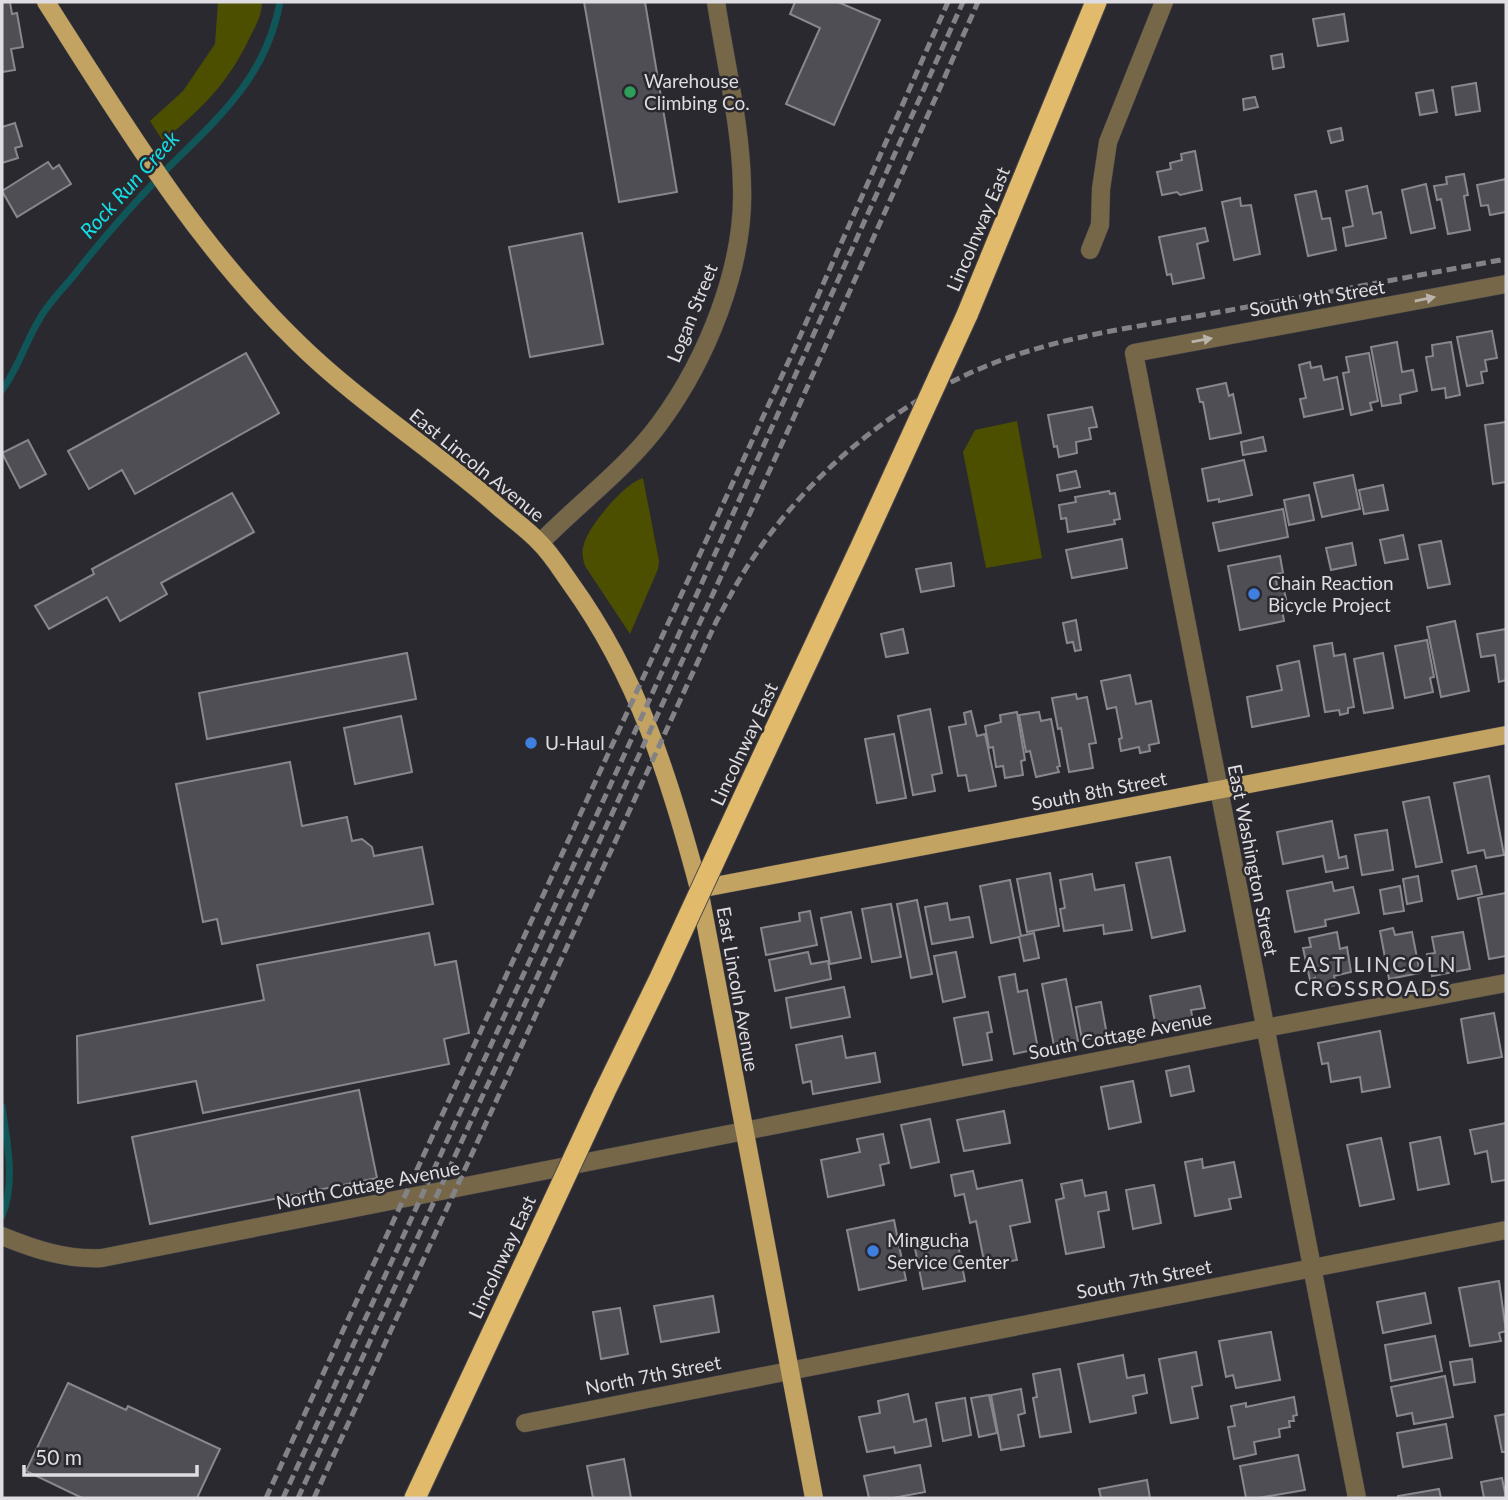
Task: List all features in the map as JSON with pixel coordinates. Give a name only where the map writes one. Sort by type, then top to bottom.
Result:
[{"type":"highway","name":"Lincolnway East","points":[[415,1498],[661,976],[967,315],[1096,2]]},
{"type":"main road","name":"East Lincoln Avenue","points":[[46,2],[129,132],[191,220],[286,331],[339,381],[476,486],[540,543],[590,611],[612,648],[635,695],[666,771],[699,889],[814,1498]]},
{"type":"main road","name":"South 8th Street","points":[[699,889],[1506,735]]},
{"type":"street","name":"Logan Street","points":[[540,543],[632,456],[660,423],[693,367],[716,319],[735,267],[743,186],[739,144],[716,2]]},
{"type":"street","points":[[1090,250],[1100,225],[1101,189],[1108,142],[1164,2]]},
{"type":"street","name":"South 9th Street","points":[[1135,353],[1506,284]]},
{"type":"street","name":"East Washington Street","points":[[1135,353],[1357,1498]]},
{"type":"street","name":"South Cottage Avenue","points":[[743,1130],[1506,983]]},
{"type":"street","name":"North Cottage Avenue","points":[[9,1239],[48,1253],[72,1258],[102,1258],[743,1130]]},
{"type":"street","name":"South 7th Street","points":[[789,1369],[1506,1230]]},
{"type":"street","name":"North 7th Street","points":[[525,1423],[789,1369]]},
{"type":"shaded area","points":[[218,2],[262,2],[258,20],[233,68],[202,106],[163,141],[150,121],[183,91],[215,44]]},
{"type":"shaded area","points":[[1017,421],[1042,558],[986,568],[963,452],[975,430]]},
{"type":"shaded area","points":[[643,478],[659,561],[630,634],[585,566],[583,550],[587,536],[609,506],[627,488]]},
{"type":"building","points":[[2,2],[10,2],[12,14],[17,13],[23,47],[11,49],[15,70],[2,72]]},
{"type":"building","points":[[584,2],[645,2],[677,192],[619,202]]},
{"type":"building","points":[[795,2],[838,2],[880,20],[834,125],[786,104],[820,28],[790,14]]},
{"type":"building","points":[[1344,14],[1348,41],[1318,46],[1313,19]]},
{"type":"building","points":[[1282,54],[1284,67],[1273,69],[1271,56]]},
{"type":"building","points":[[1476,83],[1480,111],[1456,115],[1452,87]]},
{"type":"building","points":[[1433,90],[1437,112],[1420,115],[1416,93]]},
{"type":"building","points":[[1255,97],[1258,107],[1244,110],[1243,99]]},
{"type":"building","points":[[15,123],[22,146],[15,148],[18,158],[2,163],[2,127]]},
{"type":"building","points":[[1341,128],[1343,140],[1331,143],[1328,131]]},
{"type":"building","points":[[1195,151],[1202,190],[1180,195],[1177,192],[1162,195],[1157,172],[1171,169],[1170,163],[1182,160],[1181,154]]},
{"type":"building","points":[[48,162],[53,169],[59,165],[71,184],[17,217],[2,191]]},
{"type":"building","points":[[1464,174],[1468,195],[1464,196],[1470,230],[1448,234],[1441,199],[1437,200],[1434,186],[1447,184],[1446,177]]},
{"type":"building","points":[[1506,179],[1506,212],[1490,215],[1488,205],[1481,206],[1477,185]]},
{"type":"building","points":[[1426,184],[1435,228],[1411,233],[1402,190]]},
{"type":"building","points":[[1367,186],[1373,214],[1381,212],[1386,238],[1346,246],[1343,228],[1353,226],[1346,191]]},
{"type":"building","points":[[1316,191],[1322,219],[1330,218],[1336,250],[1308,256],[1295,195]]},
{"type":"building","points":[[1240,198],[1241,206],[1251,205],[1260,254],[1234,260],[1222,202]]},
{"type":"building","points":[[1205,228],[1208,241],[1197,244],[1204,278],[1173,284],[1171,274],[1167,275],[1159,237]]},
{"type":"building","points":[[582,233],[603,344],[530,357],[509,247]]},
{"type":"building","points":[[1492,331],[1497,358],[1485,360],[1487,371],[1481,372],[1483,383],[1467,386],[1457,337]]},
{"type":"building","points":[[1397,342],[1402,372],[1413,370],[1417,391],[1400,395],[1401,403],[1382,406],[1371,347]]},
{"type":"building","points":[[1451,342],[1460,395],[1446,398],[1445,388],[1432,390],[1426,357],[1433,356],[1432,345]]},
{"type":"building","points":[[246,353],[279,413],[135,494],[122,470],[89,489],[68,451]]},
{"type":"building","points":[[1369,353],[1378,401],[1370,403],[1372,410],[1351,415],[1343,373],[1349,372],[1346,357]]},
{"type":"building","points":[[1310,362],[1311,368],[1321,366],[1324,380],[1337,377],[1343,409],[1304,417],[1300,399],[1306,398],[1299,365]]},
{"type":"building","points":[[1226,383],[1229,396],[1233,394],[1241,433],[1210,439],[1203,402],[1200,402],[1197,389]]},
{"type":"building","points":[[1092,407],[1097,427],[1089,428],[1091,439],[1076,442],[1077,453],[1059,457],[1057,446],[1054,447],[1048,415]]},
{"type":"building","points":[[1506,422],[1506,482],[1493,484],[1485,425]]},
{"type":"building","points":[[1263,437],[1266,451],[1243,455],[1241,442]]},
{"type":"building","points":[[28,440],[46,474],[20,488],[2,453]]},
{"type":"building","points":[[1244,460],[1252,495],[1219,502],[1219,499],[1208,501],[1202,469]]},
{"type":"building","points":[[1076,471],[1080,487],[1060,491],[1057,475]]},
{"type":"building","points":[[1353,475],[1360,509],[1322,517],[1314,483]]},
{"type":"building","points":[[1383,485],[1388,510],[1364,514],[1359,490]]},
{"type":"building","points":[[1109,491],[1110,494],[1115,493],[1120,519],[1114,520],[1115,524],[1068,532],[1066,518],[1061,519],[1059,505],[1076,502],[1075,497]]},
{"type":"building","points":[[232,493],[254,532],[161,583],[167,594],[120,621],[107,597],[49,629],[35,606],[94,574],[92,569]]},
{"type":"building","points":[[1309,495],[1314,520],[1289,525],[1284,500]]},
{"type":"building","points":[[1283,509],[1288,537],[1219,551],[1213,523]]},
{"type":"building","points":[[1403,535],[1408,559],[1385,563],[1380,540]]},
{"type":"building","points":[[1122,539],[1127,568],[1072,578],[1066,550]]},
{"type":"building","points":[[1441,541],[1450,584],[1428,588],[1419,545]]},
{"type":"building","points":[[1352,543],[1356,565],[1331,570],[1326,548]]},
{"type":"building","points":[[1280,556],[1283,573],[1275,574],[1278,591],[1284,590],[1288,608],[1282,609],[1284,621],[1240,630],[1228,566]]},
{"type":"building","points":[[951,563],[954,586],[921,592],[916,569]]},
{"type":"building","points":[[1076,620],[1081,650],[1075,651],[1073,642],[1067,643],[1063,623]]},
{"type":"building","points":[[1455,621],[1469,691],[1441,697],[1427,627]]},
{"type":"building","points":[[903,629],[908,653],[886,657],[881,634]]},
{"type":"building","points":[[1506,629],[1506,680],[1499,682],[1495,655],[1481,657],[1477,634]]},
{"type":"building","points":[[1427,640],[1434,677],[1430,678],[1433,692],[1405,698],[1395,646]]},
{"type":"building","points":[[1332,643],[1334,656],[1345,654],[1354,707],[1348,708],[1348,713],[1340,715],[1339,710],[1325,712],[1314,646]]},
{"type":"building","points":[[407,653],[416,699],[207,739],[199,693]]},
{"type":"building","points":[[1383,653],[1393,708],[1364,713],[1354,659]]},
{"type":"building","points":[[1299,661],[1309,716],[1252,727],[1247,697],[1282,690],[1277,666]]},
{"type":"building","points":[[1130,675],[1136,704],[1151,701],[1159,743],[1149,745],[1150,751],[1140,753],[1139,747],[1121,751],[1119,739],[1122,738],[1116,707],[1107,709],[1101,681]]},
{"type":"building","points":[[1076,694],[1077,699],[1087,697],[1096,743],[1089,744],[1093,768],[1069,772],[1052,698]]},
{"type":"building","points":[[930,709],[942,773],[932,775],[935,791],[913,795],[898,716]]},
{"type":"building","points":[[971,711],[977,736],[985,734],[996,786],[969,791],[966,775],[958,776],[949,727],[966,724],[964,713]]},
{"type":"building","points":[[1017,712],[1025,760],[1021,761],[1023,775],[1005,778],[1003,766],[996,767],[993,747],[989,748],[985,726],[1001,722],[1000,715]]},
{"type":"building","points":[[1039,712],[1041,721],[1051,719],[1060,766],[1057,767],[1059,772],[1036,777],[1030,751],[1026,752],[1019,715]]},
{"type":"building","points":[[401,716],[412,772],[355,784],[344,728]]},
{"type":"building","points":[[894,734],[906,798],[877,803],[865,739]]},
{"type":"building","points":[[290,762],[302,826],[347,817],[352,841],[362,839],[372,847],[374,856],[422,847],[433,904],[222,944],[217,919],[203,922],[176,784]]},
{"type":"building","points":[[1489,776],[1504,855],[1486,858],[1484,850],[1468,853],[1454,783]]},
{"type":"building","points":[[1429,797],[1442,862],[1416,867],[1403,802]]},
{"type":"building","points":[[1332,821],[1339,858],[1346,856],[1348,868],[1326,872],[1323,856],[1283,864],[1277,832]]},
{"type":"building","points":[[1387,830],[1393,870],[1362,875],[1355,835]]},
{"type":"building","points":[[1170,857],[1185,931],[1152,938],[1136,863]]},
{"type":"building","points":[[1476,866],[1482,894],[1458,899],[1452,871]]},
{"type":"building","points":[[1050,873],[1059,926],[1027,932],[1017,879]]},
{"type":"building","points":[[1092,874],[1095,890],[1124,885],[1132,930],[1104,934],[1103,925],[1064,931],[1060,909],[1065,908],[1060,880]]},
{"type":"building","points":[[1418,876],[1422,901],[1407,904],[1403,879]]},
{"type":"building","points":[[1010,880],[1021,936],[1034,933],[1039,958],[1024,961],[1019,937],[991,943],[980,886]]},
{"type":"building","points":[[1332,882],[1334,891],[1353,887],[1359,913],[1325,920],[1326,926],[1295,932],[1287,891]]},
{"type":"building","points":[[1400,886],[1404,911],[1384,914],[1380,890]]},
{"type":"building","points":[[1506,893],[1506,956],[1489,959],[1478,898]]},
{"type":"building","points":[[917,900],[932,974],[911,978],[897,904]]},
{"type":"building","points":[[947,903],[950,920],[969,917],[973,937],[932,944],[925,907]]},
{"type":"building","points":[[891,904],[901,957],[872,962],[862,909]]},
{"type":"building","points":[[810,911],[817,945],[766,955],[761,928],[800,921],[799,913]]},
{"type":"building","points":[[851,912],[861,958],[830,964],[821,918]]},
{"type":"building","points":[[1393,928],[1395,935],[1412,932],[1420,973],[1389,979],[1380,931]]},
{"type":"building","points":[[1337,932],[1340,949],[1347,947],[1351,972],[1334,976],[1336,985],[1317,989],[1315,978],[1310,980],[1303,948],[1311,947],[1309,938]]},
{"type":"building","points":[[1463,932],[1470,969],[1432,976],[1427,954],[1435,953],[1432,937]]},
{"type":"building","points":[[429,933],[435,965],[456,961],[469,1033],[444,1039],[449,1064],[203,1113],[196,1081],[78,1103],[77,1036],[264,1000],[257,965]]},
{"type":"building","points":[[808,952],[811,964],[828,961],[831,979],[775,991],[769,960]]},
{"type":"building","points":[[956,952],[965,997],[943,1002],[934,956]]},
{"type":"building","points":[[1015,974],[1018,992],[1027,990],[1038,1049],[1014,1054],[999,977]]},
{"type":"building","points":[[1066,979],[1078,1041],[1054,1046],[1042,984]]},
{"type":"building","points":[[1200,986],[1205,1008],[1191,1010],[1193,1021],[1156,1028],[1150,996]]},
{"type":"building","points":[[844,987],[850,1017],[791,1028],[786,998]]},
{"type":"building","points":[[1101,1002],[1107,1035],[1082,1040],[1076,1007]]},
{"type":"building","points":[[988,1012],[992,1032],[987,1033],[992,1060],[963,1065],[954,1018]]},
{"type":"building","points":[[1494,1013],[1502,1057],[1468,1063],[1461,1019]]},
{"type":"building","points":[[1380,1031],[1390,1087],[1362,1092],[1360,1077],[1331,1082],[1328,1063],[1322,1064],[1318,1043]]},
{"type":"building","points":[[842,1036],[846,1058],[875,1053],[880,1082],[813,1094],[811,1081],[803,1083],[796,1045]]},
{"type":"building","points":[[1189,1066],[1194,1091],[1171,1096],[1166,1071]]},
{"type":"building","points":[[1133,1081],[1141,1122],[1109,1129],[1101,1087]]},
{"type":"building","points":[[359,1090],[377,1178],[150,1224],[132,1137]]},
{"type":"building","points":[[1004,1111],[1010,1143],[964,1151],[957,1120]]},
{"type":"building","points":[[930,1119],[939,1162],[911,1168],[901,1125]]},
{"type":"building","points":[[1506,1123],[1506,1180],[1492,1182],[1487,1151],[1475,1154],[1470,1130]]},
{"type":"building","points":[[883,1134],[889,1163],[880,1165],[884,1185],[828,1197],[821,1160],[860,1152],[857,1139]]},
{"type":"building","points":[[1440,1137],[1449,1184],[1418,1190],[1410,1143]]},
{"type":"building","points":[[1381,1138],[1394,1199],[1360,1206],[1347,1145]]},
{"type":"building","points":[[1202,1159],[1203,1168],[1234,1162],[1241,1197],[1229,1199],[1231,1209],[1195,1216],[1185,1162]]},
{"type":"building","points":[[973,1171],[977,1189],[1022,1180],[1030,1222],[1010,1226],[1017,1260],[985,1266],[976,1221],[970,1223],[964,1194],[955,1196],[951,1175]]},
{"type":"building","points":[[1082,1180],[1085,1196],[1106,1192],[1109,1210],[1098,1212],[1104,1247],[1066,1254],[1056,1200],[1064,1198],[1061,1184]]},
{"type":"building","points":[[1154,1185],[1161,1223],[1133,1229],[1126,1190]]},
{"type":"building","points":[[894,1220],[906,1280],[859,1290],[847,1230]]},
{"type":"building","points":[[956,1234],[965,1281],[923,1289],[914,1243]]},
{"type":"building","points":[[1499,1281],[1506,1331],[1499,1333],[1501,1341],[1470,1346],[1459,1288]]},
{"type":"building","points":[[1425,1293],[1431,1323],[1383,1333],[1377,1302]]},
{"type":"building","points":[[713,1296],[719,1332],[661,1342],[654,1306]]},
{"type":"building","points":[[620,1308],[628,1354],[601,1359],[593,1312]]},
{"type":"building","points":[[1271,1332],[1280,1380],[1236,1388],[1233,1375],[1226,1377],[1219,1341]]},
{"type":"building","points":[[1435,1336],[1442,1371],[1391,1381],[1385,1345]]},
{"type":"building","points":[[1196,1352],[1202,1385],[1192,1387],[1198,1418],[1171,1423],[1159,1359]]},
{"type":"building","points":[[1123,1355],[1127,1378],[1144,1375],[1147,1393],[1133,1396],[1136,1413],[1090,1422],[1078,1364]]},
{"type":"building","points":[[1472,1359],[1475,1382],[1454,1385],[1450,1362]]},
{"type":"building","points":[[1060,1369],[1071,1432],[1040,1437],[1033,1398],[1037,1397],[1033,1374]]},
{"type":"building","points":[[1445,1376],[1453,1417],[1414,1424],[1412,1413],[1397,1416],[1391,1387]]},
{"type":"building","points":[[68,1383],[126,1410],[128,1406],[220,1449],[197,1498],[82,1498],[26,1471]]},
{"type":"building","points":[[1021,1389],[1025,1413],[1018,1415],[1024,1446],[1001,1450],[991,1395]]},
{"type":"building","points":[[908,1394],[914,1422],[926,1419],[931,1446],[895,1453],[894,1447],[867,1452],[859,1417],[880,1413],[878,1401]]},
{"type":"building","points":[[989,1395],[997,1433],[979,1437],[971,1398]]},
{"type":"building","points":[[1294,1397],[1297,1415],[1293,1416],[1294,1421],[1289,1421],[1290,1427],[1279,1429],[1280,1437],[1254,1442],[1256,1454],[1234,1459],[1228,1427],[1235,1426],[1231,1406],[1246,1403],[1246,1407]]},
{"type":"building","points":[[965,1398],[971,1435],[943,1441],[936,1403]]},
{"type":"building","points":[[1506,1414],[1506,1452],[1502,1452],[1495,1416]]},
{"type":"building","points":[[1446,1424],[1452,1458],[1403,1467],[1397,1433]]},
{"type":"building","points":[[1298,1455],[1305,1490],[1246,1498],[1240,1466]]},
{"type":"building","points":[[624,1459],[631,1498],[593,1498],[587,1466]]},
{"type":"building","points":[[920,1465],[925,1492],[893,1498],[869,1498],[864,1476]]},
{"type":"building","points":[[1502,1478],[1506,1498],[1484,1498],[1481,1482]]},
{"type":"building","points":[[1147,1480],[1150,1498],[1101,1498],[1099,1489]]},
{"type":"building","points":[[1439,1489],[1441,1498],[1398,1498],[1398,1496]]},
{"type":"waterway","name":"Rock Run Creek","points":[[2,390],[51,302],[131,208],[237,95],[264,53],[280,2]]},
{"type":"waterway","name":"Rock Run Creek","points":[[2,1107],[9,1176],[9,1189],[2,1216]]},
{"type":"railway","points":[[266,1498],[797,343],[948,2]]},
{"type":"railway","points":[[283,1498],[643,714],[963,2]]},
{"type":"railway","points":[[298,1498],[790,426],[978,2]]},
{"type":"railway","points":[[314,1498],[716,622],[753,558],[779,522],[809,489],[840,458],[911,404],[990,364],[1032,350],[1123,329],[1506,259]]},
{"type":"place","name":"Warehouse Climbing Co.","points":[[630,92]]},
{"type":"place","name":"Chain Reaction Bicycle Project","points":[[1254,594]]},
{"type":"place","name":"U-Haul","points":[[531,743]]},
{"type":"place","name":"Mingucha Service Center","points":[[873,1251]]},
{"type":"district","name":"EAST LINCOLN CROSSROADS","points":[[1373,977]]}]
